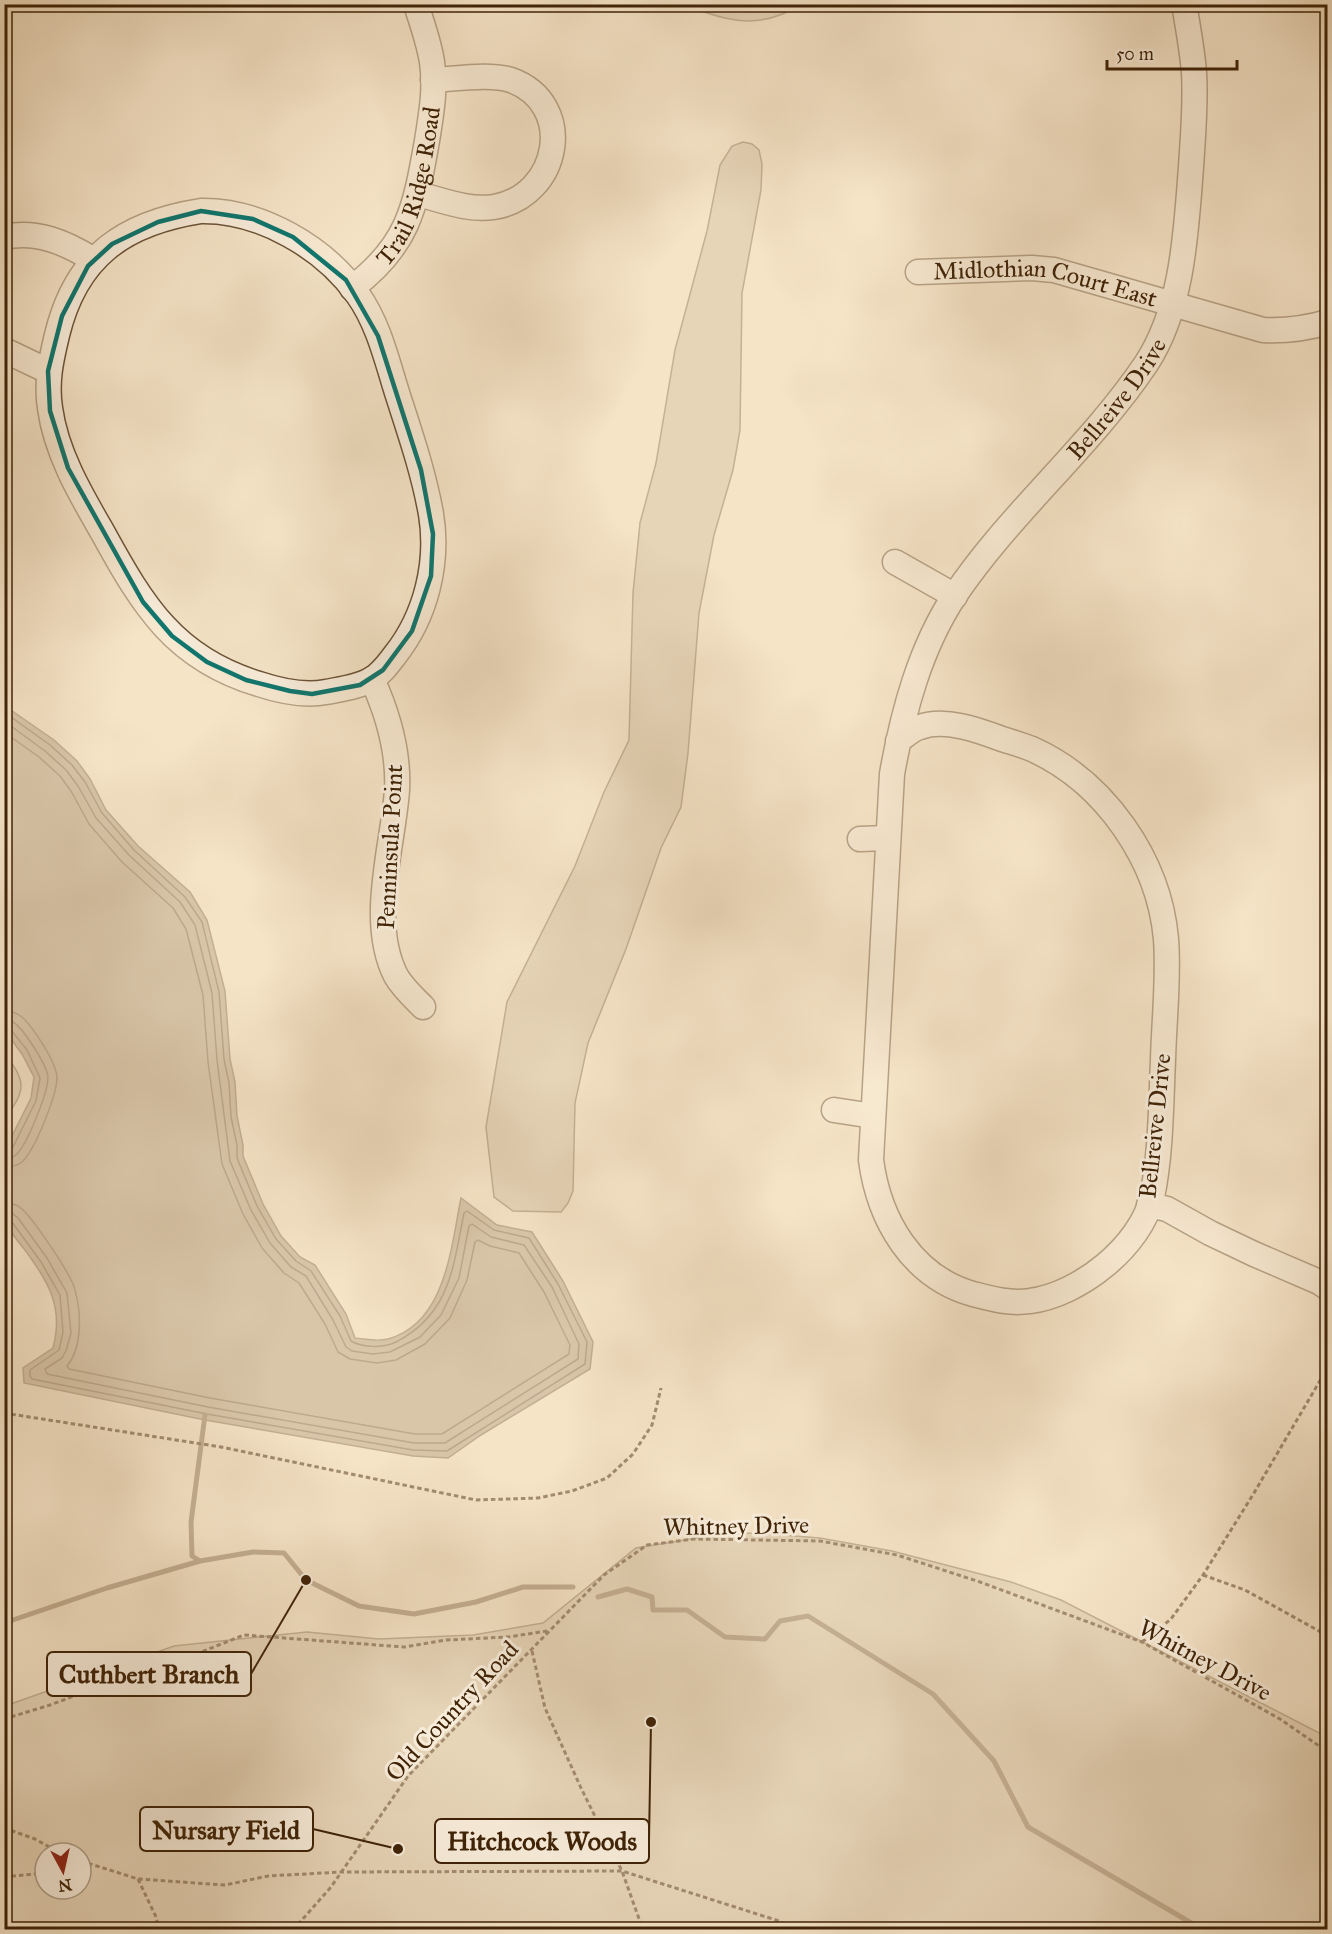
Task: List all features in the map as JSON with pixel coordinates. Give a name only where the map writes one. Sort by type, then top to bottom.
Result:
[{"type":"street","name":"Trail Ridge Road","points":[[372,679],[383,670],[412,631],[420,615],[431,576],[433,556],[431,515],[421,470],[383,347],[368,311],[352,288],[384,260],[397,243],[418,194],[432,110],[433,80],[428,42],[416,4]]},
{"type":"street","name":"Bellreive Drive","points":[[898,741],[917,727],[934,723],[977,730],[1032,750],[1069,772],[1089,788],[1112,812],[1137,846],[1158,898],[1166,938],[1167,962],[1158,1140],[1152,1197],[1137,1232],[1126,1245],[1085,1280],[1062,1292],[1030,1301],[996,1300],[958,1290],[929,1272],[909,1252],[886,1218],[879,1200],[872,1170],[873,1116],[892,774],[898,741],[906,708],[927,647],[955,596],[987,553],[1094,431],[1146,363],[1158,340],[1171,305],[1181,262],[1188,201],[1195,108],[1193,62],[1184,4]]},
{"type":"street","points":[[418,194],[480,208],[508,203],[522,197],[540,180],[547,169],[553,144],[553,132],[546,110],[531,92],[521,85],[498,77],[433,80]]},
{"type":"street","points":[[352,288],[328,264],[293,237],[253,219],[217,211],[186,214],[139,229],[112,244],[94,260],[78,280],[62,316],[48,371],[50,411],[68,468],[128,580],[172,636],[207,662],[267,687],[312,694],[360,685],[372,679]]},
{"type":"street","points":[[4,237],[29,234],[41,236],[61,242],[94,260]]},
{"type":"street","name":"Midlothian Court East","points":[[918,272],[1032,268],[1054,270],[1263,330],[1306,328],[1328,322]]},
{"type":"street","points":[[4,350],[48,371]]},
{"type":"street","points":[[896,562],[955,596]]},
{"type":"street","name":"Penninsula Point","points":[[372,679],[390,726],[396,766],[397,790],[384,891],[387,948],[397,977],[423,1007]]},
{"type":"street","points":[[860,839],[887,838]]},
{"type":"street","points":[[834,1110],[873,1116]]},
{"type":"street","points":[[1149,1205],[1167,1209],[1210,1233],[1328,1288]]},
{"type":"path","points":[[1142,1642],[1171,1619],[1203,1575],[1328,1366]]},
{"type":"path","points":[[4,1413],[221,1447],[476,1500],[538,1498],[572,1491],[607,1478],[633,1454],[652,1425],[661,1388]]},
{"type":"path","name":"Whitney Drive","points":[[549,1630],[604,1575],[647,1545],[693,1539],[820,1541],[897,1555],[980,1582],[1142,1642],[1280,1719],[1328,1752]]},
{"type":"path","points":[[1203,1575],[1245,1590],[1328,1636]]},
{"type":"path","points":[[4,1719],[50,1705],[122,1677],[161,1668],[244,1635],[404,1647],[446,1640],[508,1637],[549,1630]]},
{"type":"path","name":"Old Country Road","points":[[293,1929],[331,1887],[408,1776],[549,1630]]},
{"type":"path","points":[[532,1650],[545,1708],[580,1788],[622,1871],[643,1929]]},
{"type":"path","points":[[4,1828],[39,1841]]},
{"type":"path","points":[[93,1866],[138,1879],[225,1885],[268,1876],[341,1872],[622,1871],[779,1921],[795,1929]]},
{"type":"path","points":[[4,1877],[33,1874]]},
{"type":"path","points":[[138,1879],[156,1917],[159,1929]]},
{"type":"highlighted area","points":[[201,211],[253,219],[293,237],[346,280],[378,336],[421,470],[433,534],[431,576],[412,631],[383,670],[360,685],[312,694],[246,680],[207,662],[172,636],[143,602],[68,468],[50,411],[48,371],[62,316],[88,266],[112,244],[158,222]]},
{"type":"shaded area","points":[[800,4],[771,18],[743,21],[715,16],[686,5]]},
{"type":"shaded area","points":[[743,142],[752,144],[759,150],[762,164],[761,190],[742,293],[740,430],[733,470],[714,535],[699,613],[688,753],[681,807],[661,848],[626,949],[588,1043],[575,1103],[573,1191],[561,1212],[513,1211],[494,1197],[486,1127],[507,1002],[575,866],[604,792],[629,740],[633,593],[640,523],[656,463],[675,350],[707,231],[720,165],[732,146]]},
{"type":"shaded area","points":[[4,1053],[17,1071],[21,1085],[17,1100],[5,1118]]},
{"type":"shaded area","points":[[755,1533],[820,1538],[892,1551],[1011,1582],[1061,1600],[1327,1737],[1327,1929],[5,1929],[5,1706],[174,1646],[307,1632],[379,1639],[473,1635],[543,1623],[636,1548],[715,1535]]},
{"type":"water","points":[[5,706],[54,740],[77,761],[90,779],[106,810],[138,846],[190,892],[207,920],[225,991],[230,1059],[235,1082],[243,1156],[263,1204],[281,1236],[300,1257],[315,1265],[346,1314],[355,1338],[388,1339],[407,1330],[422,1317],[443,1281],[461,1198],[497,1225],[532,1232],[563,1281],[593,1342],[590,1369],[481,1435],[448,1458],[413,1456],[205,1420],[24,1383],[23,1368],[53,1348],[56,1320],[52,1295],[47,1284],[5,1219],[5,1150],[31,1098],[34,1077],[22,1054],[5,1031]]},
{"type":"waterway","points":[[200,1561],[192,1556],[191,1522],[205,1415]]},
{"type":"waterway","points":[[4,1623],[107,1588],[200,1561],[253,1552],[284,1553],[306,1580],[359,1606],[414,1614],[476,1602],[523,1587],[573,1587]]},
{"type":"waterway","points":[[598,1597],[627,1589],[652,1597],[653,1610],[687,1610],[725,1637],[765,1639],[780,1621],[808,1616],[933,1694],[994,1761],[1028,1827],[1193,1924],[1197,1930]]},
{"type":"place","name":"Cuthbert Branch","points":[[306,1580]]},
{"type":"place","name":"Hitchcock Woods","points":[[651,1722]]},
{"type":"place","name":"Nursary Field","points":[[398,1849]]}]
